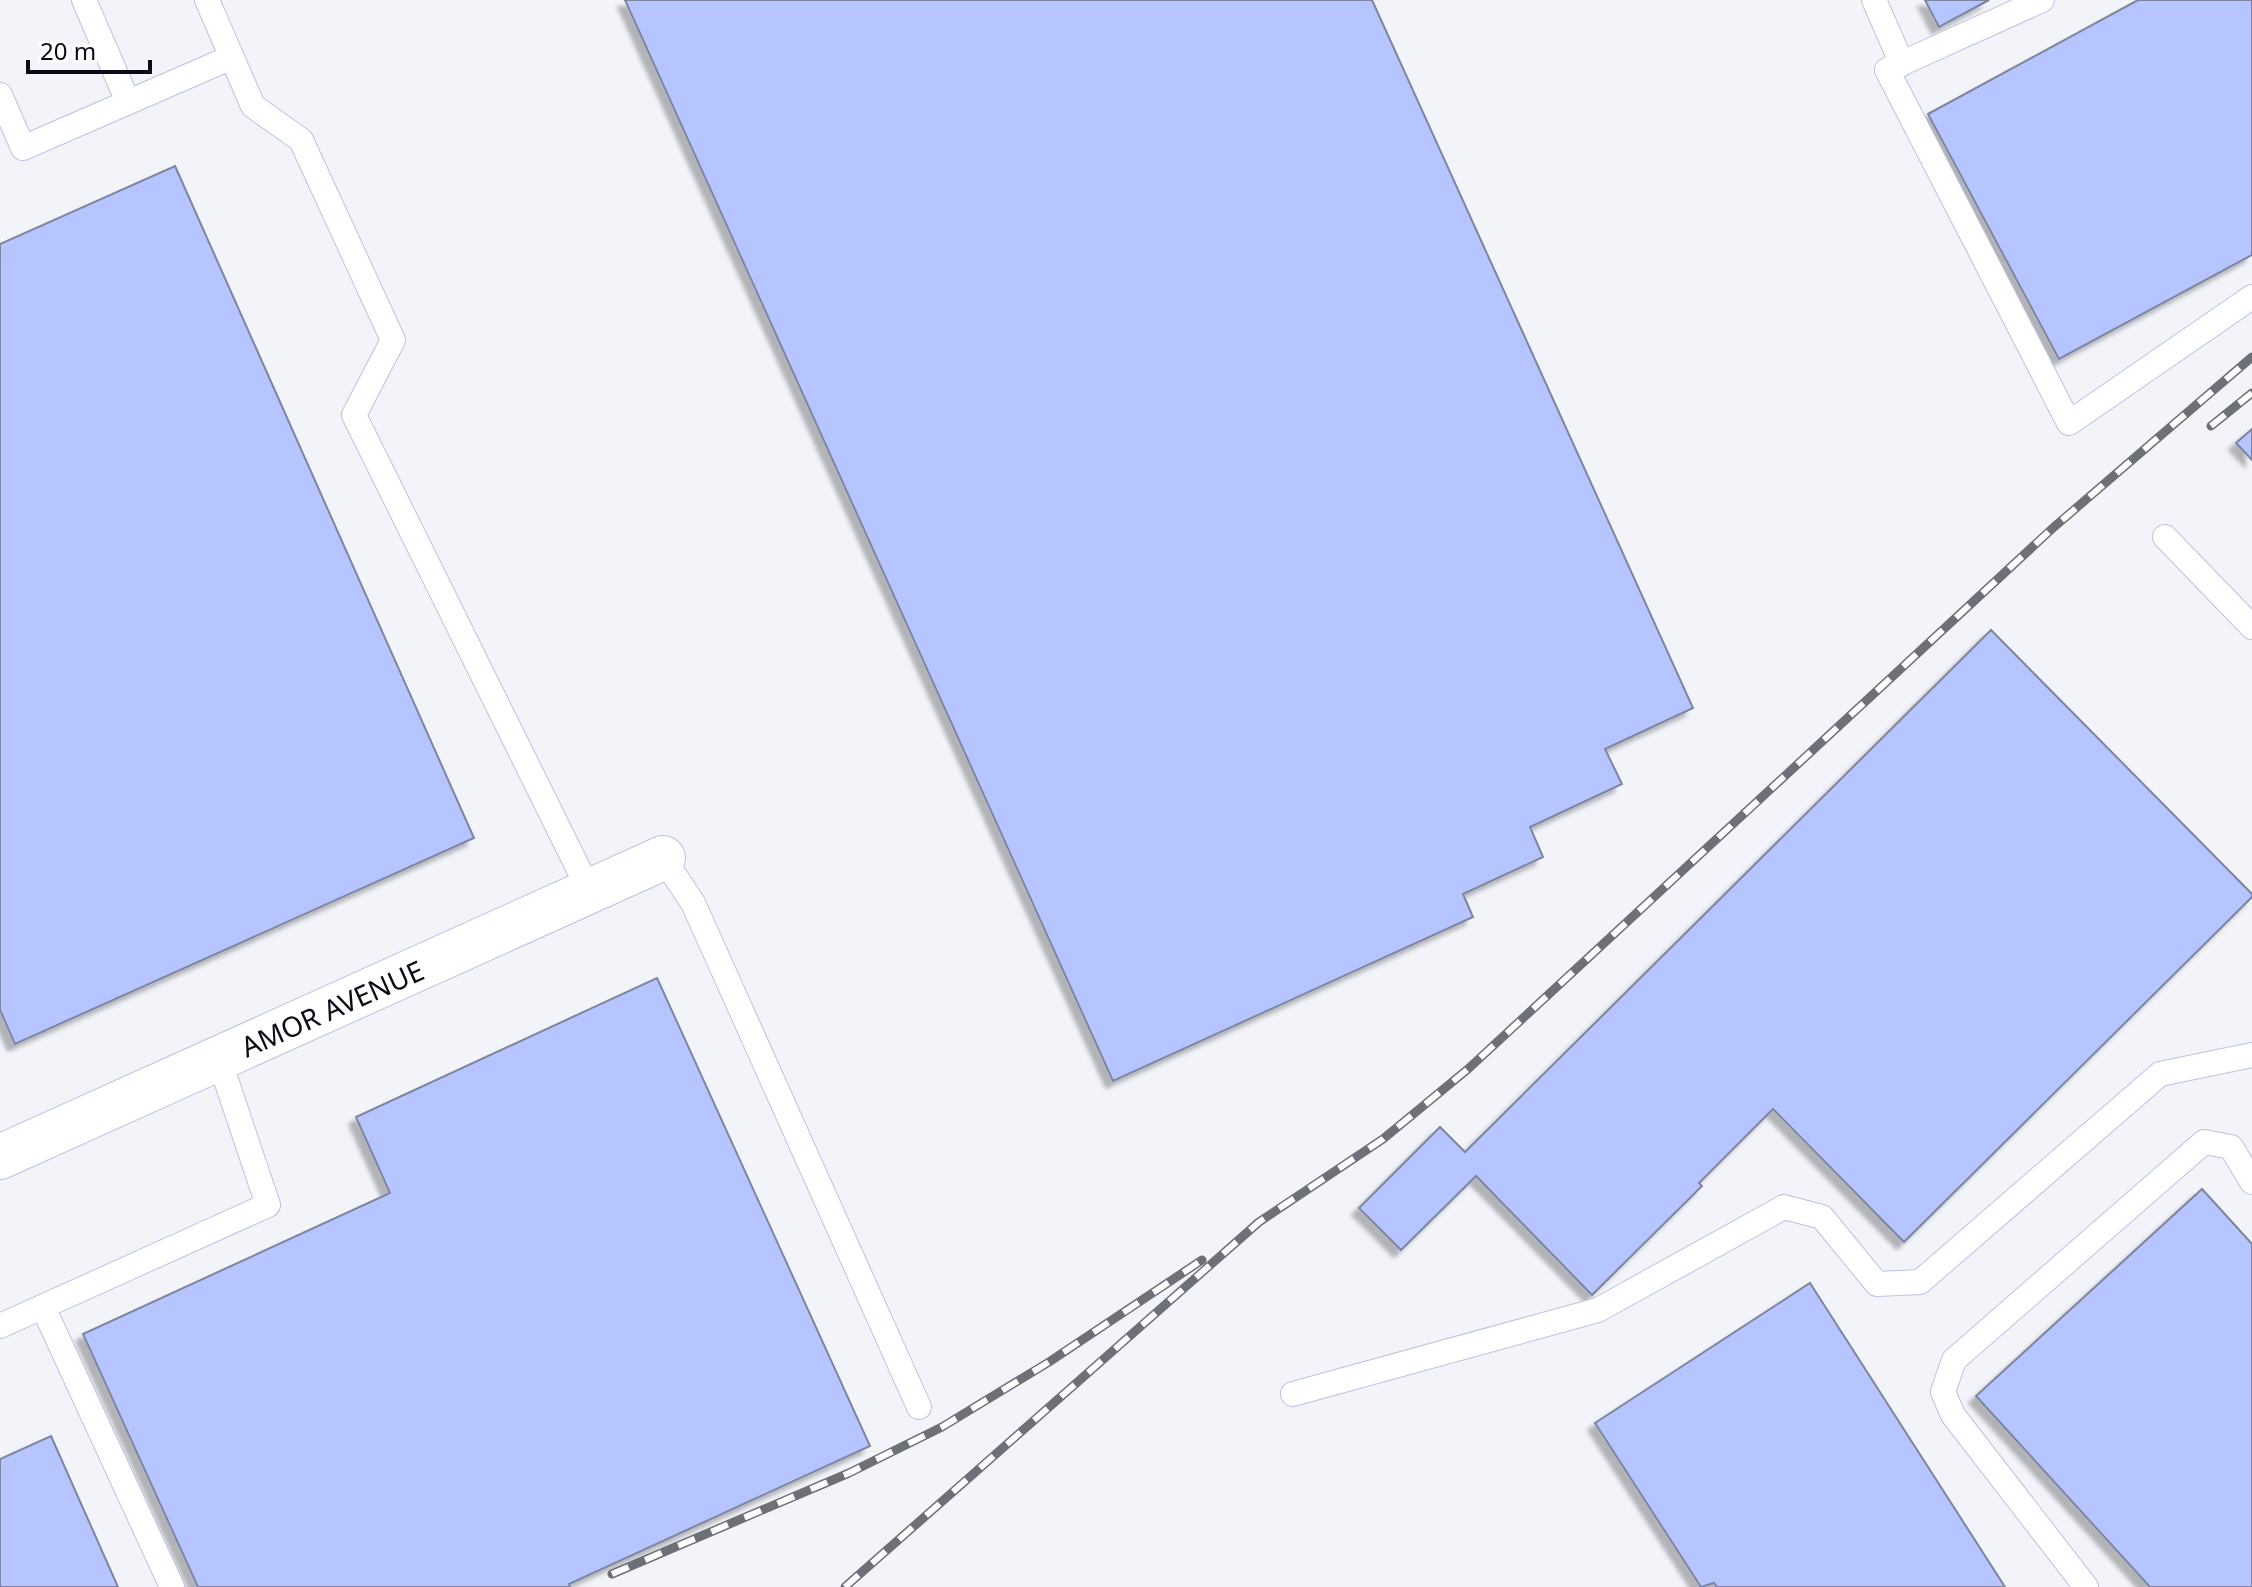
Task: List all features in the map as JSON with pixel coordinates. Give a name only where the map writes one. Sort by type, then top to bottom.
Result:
[{"type":"street","name":"AMOR AVENUE","points":[[0,1157],[663,858]]},
{"type":"lane","points":[[84,0],[128,102]]},
{"type":"lane","points":[[207,0],[253,106],[301,140],[393,340],[354,415],[590,892]]},
{"type":"lane","points":[[1874,0],[1902,64]]},
{"type":"lane","points":[[2042,0],[1887,70],[2069,423],[2252,297]]},
{"type":"lane","points":[[0,95],[23,148],[232,57]]},
{"type":"lane","points":[[2165,537],[2252,627]]},
{"type":"lane","points":[[663,858],[693,903],[919,1407]]},
{"type":"lane","points":[[1293,1394],[1598,1310],[1784,1207],[1822,1217],[1877,1284],[1920,1282],[2160,1074],[2252,1055]]},
{"type":"lane","points":[[0,1326],[268,1205],[219,1059]]},
{"type":"lane","points":[[2086,1587],[1953,1415],[1943,1392],[1954,1360],[2204,1142],[2231,1147],[2252,1182]]},
{"type":"lane","points":[[43,1307],[172,1587]]},
{"type":"building","points":[[625,0],[1372,0],[1693,708],[1605,749],[1622,784],[1530,827],[1543,857],[1463,894],[1473,917],[1113,1081]]},
{"type":"building","points":[[1925,0],[1989,0],[1939,27]]},
{"type":"building","points":[[2138,0],[2252,0],[2252,255],[2059,359],[1928,114]]},
{"type":"building","points":[[175,166],[474,838],[15,1044],[0,1010],[0,244]]},
{"type":"building","points":[[2252,429],[2252,460],[2236,443]]},
{"type":"building","points":[[1991,630],[2252,897],[1904,1242],[1773,1109],[1699,1183],[1702,1186],[1592,1295],[1476,1176],[1401,1250],[1359,1208],[1440,1127],[1465,1152]]},
{"type":"building","points":[[657,978],[870,1446],[569,1584],[570,1587],[198,1587],[83,1334],[390,1193],[356,1117]]},
{"type":"building","points":[[2202,1189],[2252,1244],[2252,1587],[2150,1587],[1976,1396]]},
{"type":"building","points":[[1810,1283],[2005,1587],[1717,1587],[1714,1583],[1701,1587],[1595,1423]]},
{"type":"building","points":[[51,1436],[118,1587],[0,1587],[0,1459]]},
{"type":"railway","points":[[845,1587],[1259,1222],[1383,1139],[1468,1069],[2054,527],[2252,357]]},
{"type":"railway","points":[[2211,426],[2252,393]]},
{"type":"railway","points":[[612,1574],[849,1473],[942,1427],[1049,1362],[1202,1260]]}]
